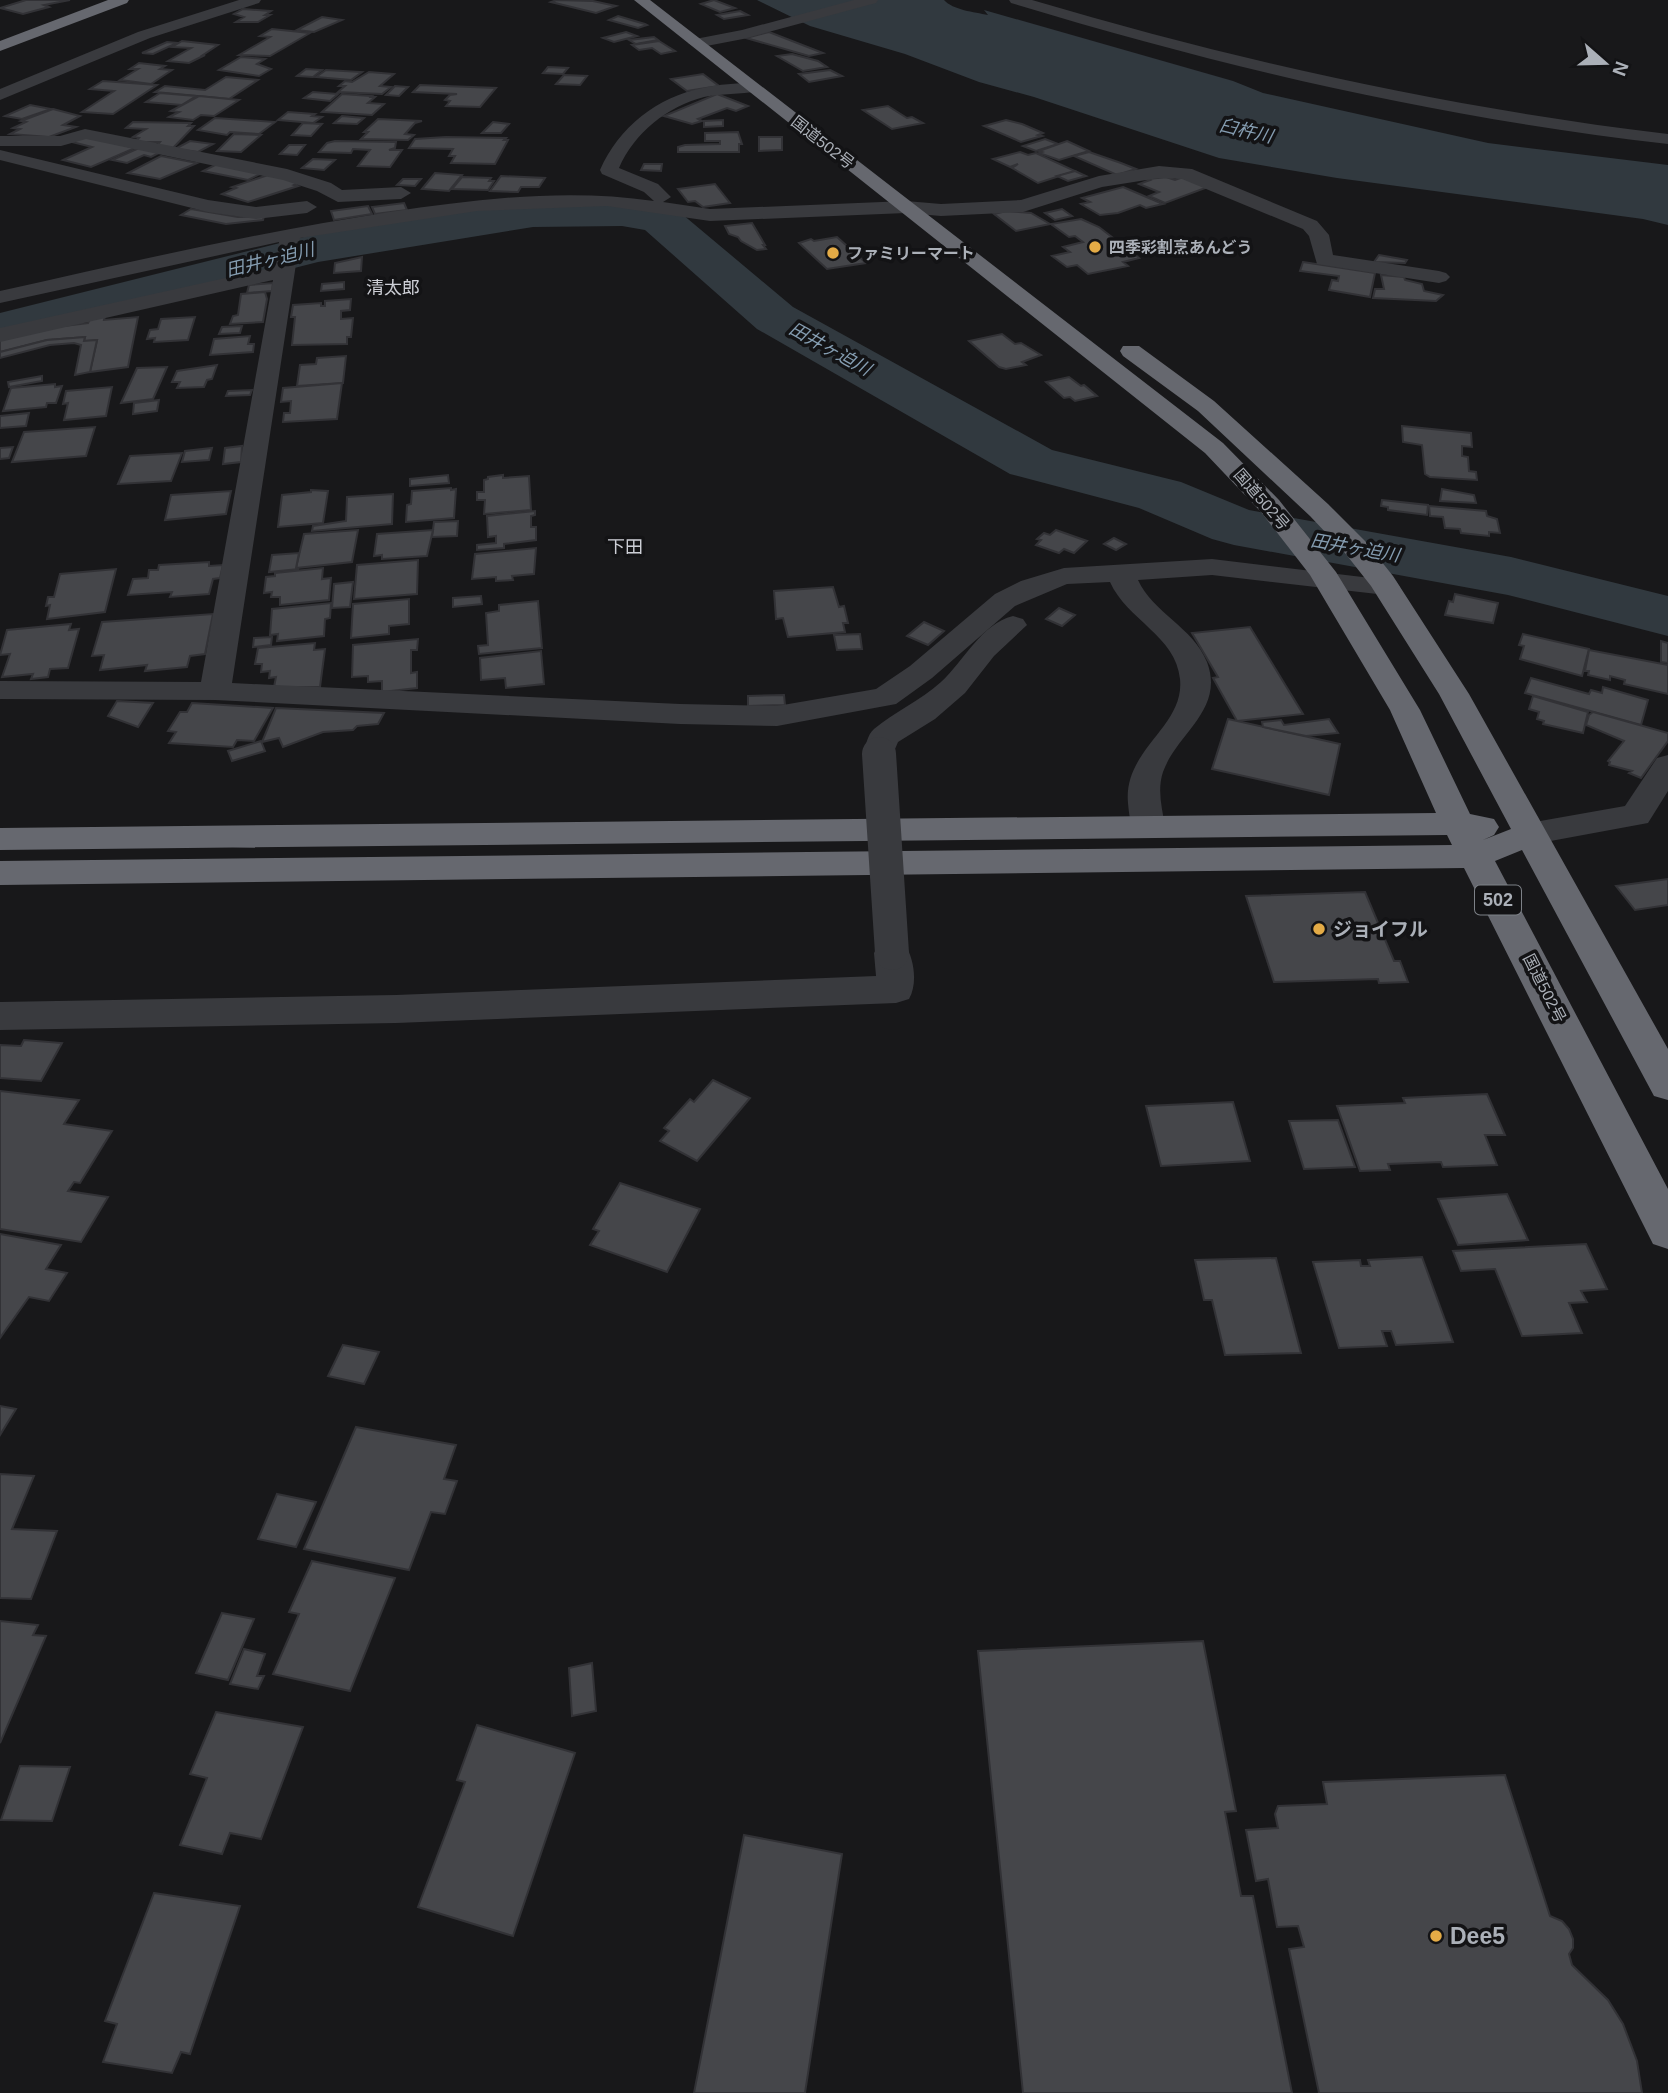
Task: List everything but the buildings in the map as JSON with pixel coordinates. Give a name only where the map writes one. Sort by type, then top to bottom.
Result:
[{"type":"highway","points":[[0,46],[122,0]]},
{"type":"highway","name":"国道502号","points":[[641,0],[1214,448],[1270,506],[1324,575],[1405,710],[1458,824],[1668,1231]]},
{"type":"highway","name":"国道502号","points":[[666,0],[721,39],[974,235]]},
{"type":"highway","name":"国道502号","points":[[1118,341],[1206,406],[1319,510],[1355,547],[1384,584],[1454,694],[1668,1085]]},
{"type":"highway","points":[[0,839],[1458,824],[1529,834]]},
{"type":"highway","points":[[0,873],[1475,856],[1529,834]]},
{"type":"street","points":[[0,95],[121,44],[254,0]]},
{"type":"street","points":[[696,43],[871,0]]},
{"type":"street","points":[[1016,0],[1227,62],[1349,90],[1508,118],[1668,139]]},
{"type":"street","points":[[676,209],[651,188],[609,170],[615,151],[628,136],[656,114],[682,99],[709,92],[752,87]]},
{"type":"street","points":[[0,141],[61,141],[85,134],[286,175],[324,187],[338,196],[420,193],[477,205]]},
{"type":"street","points":[[0,155],[208,206],[247,212],[377,200],[445,197]]},
{"type":"street","points":[[0,335],[287,252],[477,205],[607,200],[710,215],[906,207],[941,210],[1023,206],[1099,182],[1176,171],[1310,225],[1319,235],[1324,260],[1438,277]]},
{"type":"street","points":[[0,297],[287,252]]},
{"type":"street","points":[[215,691],[287,252]]},
{"type":"street","points":[[0,690],[215,691],[680,714],[777,716],[885,697],[921,672],[1005,600],[1031,587],[1064,576],[1212,567],[1324,575],[1384,584]]},
{"type":"street","points":[[0,1016],[396,1009],[896,989],[879,754],[884,737],[924,712],[954,687],[984,650],[1025,615],[1055,600],[1093,591],[1121,574]]},
{"type":"street","points":[[1121,574],[1132,597],[1184,649],[1193,663],[1196,676],[1196,693],[1188,715],[1149,767],[1143,786],[1148,826]]},
{"type":"street","points":[[1529,834],[1563,825],[1581,826],[1636,815],[1668,765]]},
{"type":"water","name":"臼杵川","points":[[757,0],[944,0],[964,10],[988,15],[984,10],[1233,81],[1263,93],[1488,143],[1668,165],[1668,225],[1643,219],[1337,178],[1219,158],[1034,97],[979,82],[905,54],[810,26]]},
{"type":"waterway","name":"田井ヶ迫川","points":[[0,328],[316,248],[533,213],[622,212],[660,219],[775,318],[1031,462],[1160,495],[1234,526],[1511,576],[1668,616]]},
{"type":"place","name":"四季彩割烹あんどう","points":[[1095,247]]},
{"type":"place","name":"ファミリーマート","points":[[833,253]]},
{"type":"place","name":"ジョイフル","points":[[1319,929]]},
{"type":"place","name":"Dee5","points":[[1436,1936]]},
{"type":"district","name":"清太郎","points":[[393,288]]},
{"type":"district","name":"下田","points":[[625,547]]}]
